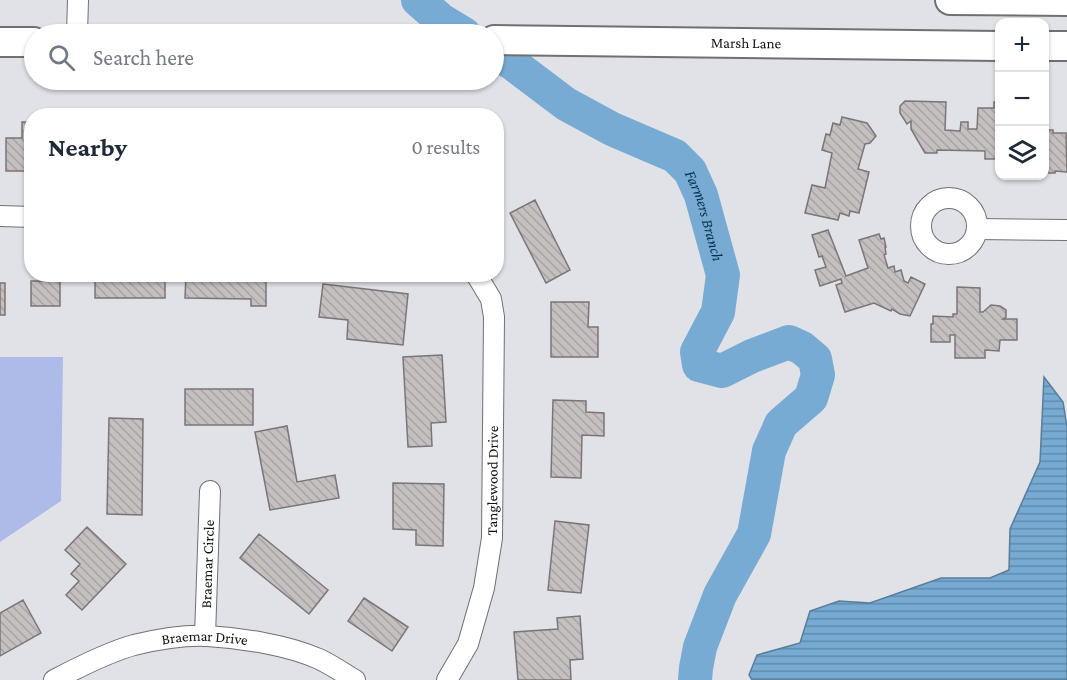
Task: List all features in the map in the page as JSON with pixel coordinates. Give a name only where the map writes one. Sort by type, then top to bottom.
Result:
[{"type":"main road","points":[[950,0],[1067,1]]},
{"type":"main road","name":"Marsh Lane","points":[[504,40],[995,46]]},
{"type":"main road","points":[[0,42],[24,42]]},
{"type":"main road","points":[[1049,46],[1067,46]]},
{"type":"street","points":[[77,24],[78,0]]},
{"type":"street","points":[[0,216],[24,217]]},
{"type":"street","points":[[977,229],[1067,230]]},
{"type":"street","name":"Tanglewood Drive","points":[[447,680],[468,644],[484,588],[492,538],[494,317],[490,298],[481,282]]},
{"type":"street","name":"Braemar Circle","points":[[205,636],[210,491]]},
{"type":"street","name":"Braemar Drive","points":[[54,680],[87,663],[132,646],[164,639],[205,636],[286,648],[320,659],[355,680]]},
{"type":"shaded area","points":[[0,357],[63,357],[61,501],[0,542]]},
{"type":"shaded area","points":[[1044,377],[1063,402],[1067,427],[1067,680],[752,680],[749,675],[757,655],[800,643],[810,611],[839,601],[870,603],[941,578],[990,578],[1009,570],[1010,529],[1040,462]]},
{"type":"building","points":[[905,101],[946,102],[945,130],[960,131],[961,122],[968,122],[968,129],[977,129],[978,108],[994,108],[995,102],[995,159],[985,159],[985,151],[937,150],[937,153],[925,153],[911,129],[911,121],[907,124],[900,113],[900,106]]},
{"type":"building","points":[[842,117],[867,123],[876,136],[870,143],[865,144],[858,169],[869,172],[859,213],[850,211],[849,216],[840,213],[838,220],[805,213],[812,185],[825,188],[832,153],[822,150],[826,134],[830,135],[833,123],[840,125]]},
{"type":"building","points":[[22,122],[24,122],[24,171],[6,171],[6,138],[22,138]]},
{"type":"building","points":[[1049,130],[1053,130],[1053,133],[1066,133],[1067,172],[1055,171],[1055,173],[1049,173]]},
{"type":"building","points":[[535,200],[570,270],[546,283],[510,213]]},
{"type":"building","points":[[828,230],[846,276],[868,268],[859,240],[879,234],[881,239],[884,238],[886,254],[884,255],[888,268],[894,266],[895,272],[901,270],[904,281],[908,283],[911,277],[925,284],[910,316],[874,303],[845,312],[836,285],[842,283],[841,279],[820,286],[815,270],[826,267],[822,256],[819,257],[812,235]]},
{"type":"building","points":[[31,282],[60,282],[60,306],[31,306]]},
{"type":"building","points":[[95,282],[165,282],[165,298],[95,298]]},
{"type":"building","points":[[186,282],[266,282],[266,306],[251,306],[251,299],[185,298]]},
{"type":"building","points":[[0,283],[5,283],[5,315],[0,315]]},
{"type":"building","points":[[323,284],[408,294],[403,345],[347,339],[348,320],[319,317]]},
{"type":"building","points":[[957,287],[980,288],[980,312],[991,305],[1000,306],[1006,310],[1006,317],[1003,319],[1017,319],[1017,340],[1000,340],[999,351],[985,350],[985,358],[955,358],[955,335],[950,335],[950,342],[931,342],[933,316],[953,317],[953,314],[957,314]]},
{"type":"building","points":[[551,302],[589,302],[588,327],[598,327],[598,357],[551,357]]},
{"type":"building","points":[[442,355],[446,422],[431,423],[432,446],[408,447],[403,357]]},
{"type":"building","points":[[185,389],[253,389],[253,425],[185,425]]},
{"type":"building","points":[[553,400],[586,401],[586,412],[604,413],[604,436],[582,435],[581,478],[551,477]]},
{"type":"building","points":[[109,418],[143,419],[142,515],[107,514]]},
{"type":"building","points":[[287,426],[297,482],[335,475],[339,498],[270,510],[255,432]]},
{"type":"building","points":[[393,483],[444,484],[443,546],[416,545],[416,530],[393,529]]},
{"type":"building","points":[[555,521],[589,525],[581,593],[548,590]]},
{"type":"building","points":[[87,527],[126,564],[82,610],[66,595],[79,581],[71,574],[80,564],[65,550]]},
{"type":"building","points":[[259,534],[328,590],[309,614],[240,558]]},
{"type":"building","points":[[364,598],[408,627],[392,651],[348,621]]},
{"type":"building","points":[[23,600],[41,633],[0,656],[0,613]]},
{"type":"building","points":[[580,616],[583,659],[570,660],[571,680],[518,680],[514,632],[558,629],[557,618]]},
{"type":"waterway","name":"Farmers Branch","points":[[418,0],[448,24]]},
{"type":"waterway","name":"Farmers Branch","points":[[504,58],[566,104],[612,129],[675,156],[690,171],[701,195],[723,275],[718,312],[697,352],[699,365],[722,371],[752,356],[789,342],[802,348],[815,359],[818,375],[811,398],[781,424],[769,451],[754,534],[720,595],[700,647],[695,680]]}]
